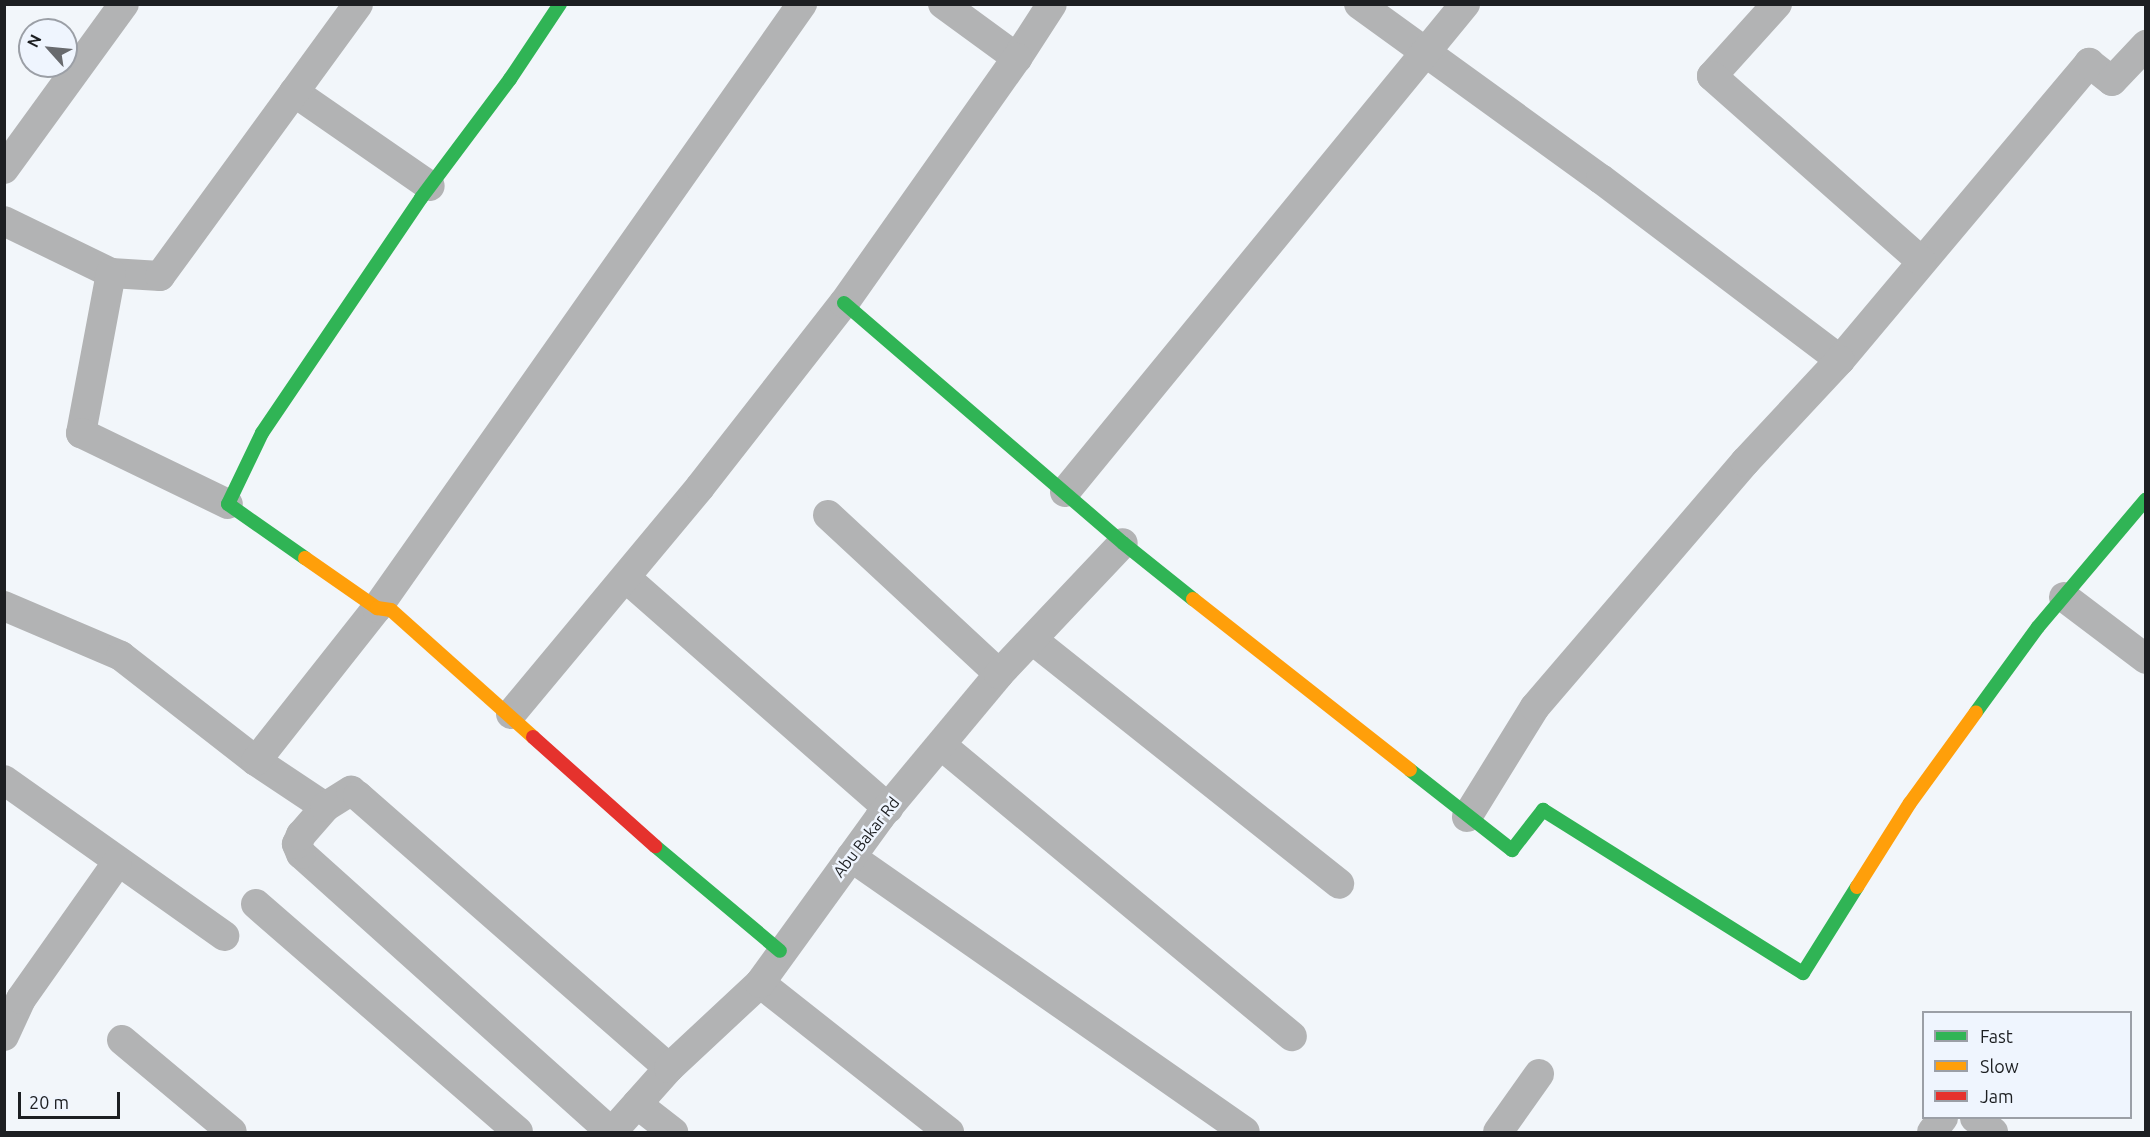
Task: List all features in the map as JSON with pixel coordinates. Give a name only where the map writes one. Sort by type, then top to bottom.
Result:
[{"type":"street","points":[[4,169],[123,4]]},
{"type":"street","points":[[4,220],[111,273],[160,276],[358,4]]},
{"type":"street","points":[[228,504],[262,433],[430,186],[510,79],[560,4]]},
{"type":"street","points":[[256,761],[377,608],[802,4]]},
{"type":"street","points":[[943,4],[1017,58]]},
{"type":"street","points":[[511,714],[626,578],[844,303],[1017,58],[1052,4]]},
{"type":"street","points":[[1359,4],[1601,179],[1840,360]]},
{"type":"street","points":[[1065,492],[1423,52],[1466,4]]},
{"type":"street","points":[[1777,4],[1712,76],[1921,261]]},
{"type":"street","points":[[1467,817],[1535,707],[1745,462],[1840,360],[2088,63],[2112,81],[2145,45]]},
{"type":"street","points":[[294,92],[430,186]]},
{"type":"street","points":[[111,273],[81,433],[228,504],[377,608],[391,610],[511,714],[677,866],[780,951]]},
{"type":"street","points":[[844,303],[1123,543],[1467,817],[1512,850],[1543,810],[1803,973],[1910,803],[2064,597],[2145,500]]},
{"type":"street","points":[[828,515],[999,674]]},
{"type":"street","name":"Abu Bakar Rd","points":[[612,1132],[669,1068],[760,983],[780,951],[888,807],[999,674],[1034,641],[1123,543]]},
{"type":"street","points":[[626,578],[888,807]]},
{"type":"street","points":[[2064,597],[2145,659]]},
{"type":"street","points":[[4,606],[122,656],[256,761],[325,807]]},
{"type":"street","points":[[1034,641],[1339,884]]},
{"type":"street","points":[[941,745],[1292,1035]]},
{"type":"street","points":[[4,780],[117,863],[224,936]]},
{"type":"street","points":[[612,1132],[301,854],[297,844],[301,835],[325,807],[351,791],[358,796],[669,1068]]},
{"type":"street","points":[[850,857],[1245,1132]]},
{"type":"street","points":[[4,1036],[21,999],[117,863]]},
{"type":"street","points":[[256,904],[518,1132]]},
{"type":"street","points":[[760,983],[949,1132]]},
{"type":"street","points":[[122,1040],[232,1132]]},
{"type":"street","points":[[1498,1132],[1539,1074]]},
{"type":"street","points":[[637,1104],[673,1132]]},
{"type":"street","points":[[1932,1132],[1942,1119]]},
{"type":"street","points":[[1976,1119],[1993,1132]]},
{"type":"traffic: fast","points":[[305,558],[228,504],[262,433],[421,198],[510,79],[560,4]]},
{"type":"traffic: fast","points":[[844,303],[1123,543],[1193,599]]},
{"type":"traffic: fast","points":[[1976,712],[2038,627],[2146,499]]},
{"type":"traffic: fast","points":[[1410,770],[1512,850],[1543,810],[1803,973],[1857,887]]},
{"type":"traffic: fast","points":[[655,846],[780,951]]},
{"type":"traffic: slow","points":[[305,558],[377,608],[391,610],[533,737]]},
{"type":"traffic: slow","points":[[1193,599],[1410,770]]},
{"type":"traffic: slow","points":[[1857,887],[1910,803],[1976,712]]},
{"type":"traffic: jam","points":[[533,737],[655,846]]}]
